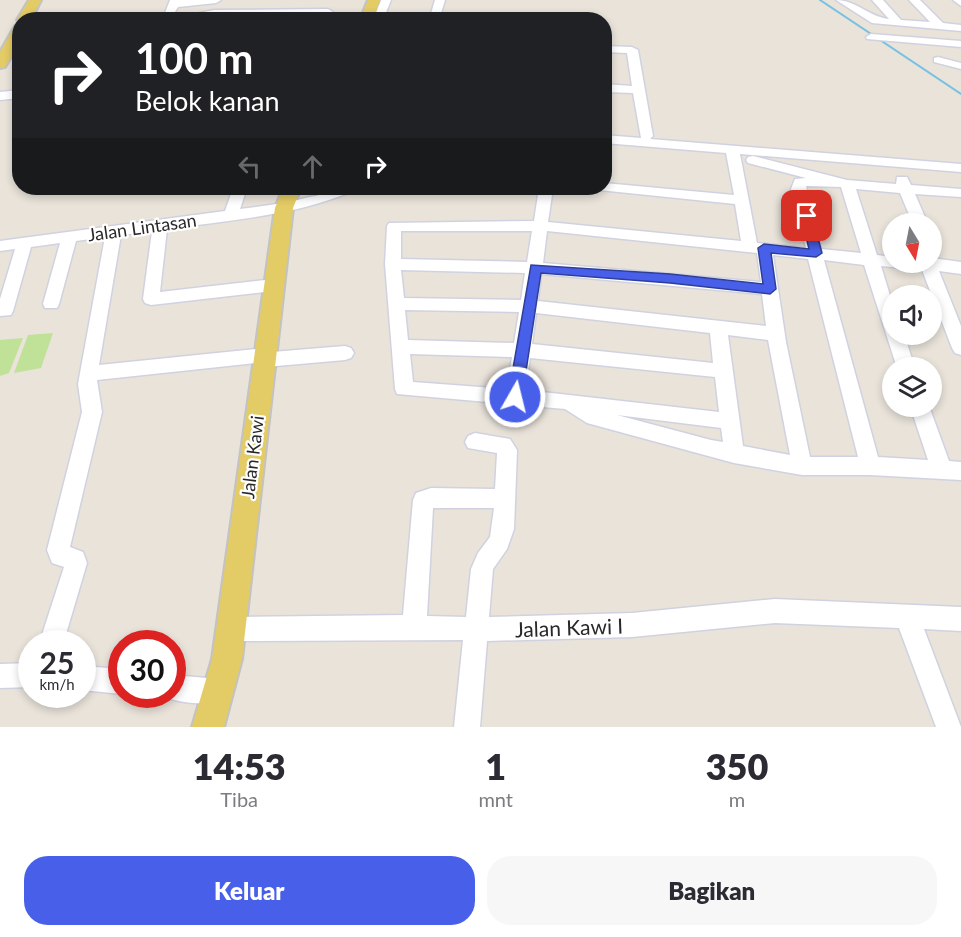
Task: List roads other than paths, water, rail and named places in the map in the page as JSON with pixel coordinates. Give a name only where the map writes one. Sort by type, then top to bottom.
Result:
[{"type":"main road","points":[[0,64],[5,46]]},
{"type":"main road","name":"Jalan Kawi","points":[[208,727],[219,693],[230,629],[274,285],[288,198]]},
{"type":"street","points":[[174,2],[216,0]]},
{"type":"street","points":[[841,0],[873,20],[961,28]]},
{"type":"street","points":[[877,0],[898,23]]},
{"type":"street","points":[[914,0],[940,26]]},
{"type":"street","points":[[270,12],[327,12]]},
{"type":"street","points":[[874,36],[961,44]]},
{"type":"street","points":[[612,49],[632,50],[646,136]]},
{"type":"street","points":[[612,59],[634,60]]},
{"type":"street","points":[[938,60],[961,66]]},
{"type":"street","points":[[612,88],[638,90]]},
{"type":"street","points":[[612,133],[673,138],[690,146]]},
{"type":"street","points":[[612,139],[733,151],[961,168]]},
{"type":"street","points":[[733,151],[841,183]]},
{"type":"street","points":[[733,151],[742,200],[770,289],[776,334],[802,466]]},
{"type":"street","points":[[891,162],[915,213]]},
{"type":"street","points":[[870,465],[798,183],[841,183],[961,193]]},
{"type":"street","points":[[841,183],[872,259],[882,293]]},
{"type":"street","points":[[612,188],[742,200]]},
{"type":"street","points":[[902,188],[908,213]]},
{"type":"street","points":[[231,215],[238,195]]},
{"type":"street","name":"Jalan Lintasan","points":[[0,246],[231,215],[288,198],[319,200],[331,195]]},
{"type":"street","points":[[515,397],[545,195]]},
{"type":"street","points":[[160,224],[152,299],[274,285]]},
{"type":"street","points":[[729,421],[567,401],[404,389],[393,264],[395,225],[542,226],[882,260]]},
{"type":"street","points":[[55,630],[76,563],[75,560],[60,555],[58,550],[92,412],[87,391],[100,300],[114,230]]},
{"type":"street","points":[[51,304],[70,236]]},
{"type":"street","points":[[5,311],[24,243]]},
{"type":"street","points":[[393,264],[535,268],[670,278],[770,289]]},
{"type":"street","points":[[942,266],[961,268]]},
{"type":"street","points":[[942,268],[961,274]]},
{"type":"street","points":[[933,273],[961,348]]},
{"type":"street","points":[[935,273],[961,320]]},
{"type":"street","points":[[396,304],[529,306],[776,334]]},
{"type":"street","points":[[718,328],[734,454]]},
{"type":"street","points":[[400,347],[466,346],[522,350],[723,371]]},
{"type":"street","points":[[90,373],[345,353]]},
{"type":"street","points":[[567,401],[588,415],[711,450],[802,466],[870,465],[951,471]]},
{"type":"street","points":[[924,417],[951,471]]},
{"type":"street","points":[[467,727],[483,564],[498,547],[502,533],[507,460],[505,447],[501,444],[475,442]]},
{"type":"street","points":[[414,627],[422,502],[431,498],[504,499]]},
{"type":"street","name":"Jalan Kawi I","points":[[230,629],[414,627],[476,629],[632,625],[775,611],[961,619]]},
{"type":"street","points":[[907,617],[949,727]]},
{"type":"street","points":[[0,676],[18,675]]},
{"type":"street","points":[[186,689],[219,693]]},
{"type":"waterway","points":[[820,0],[961,94]]}]
